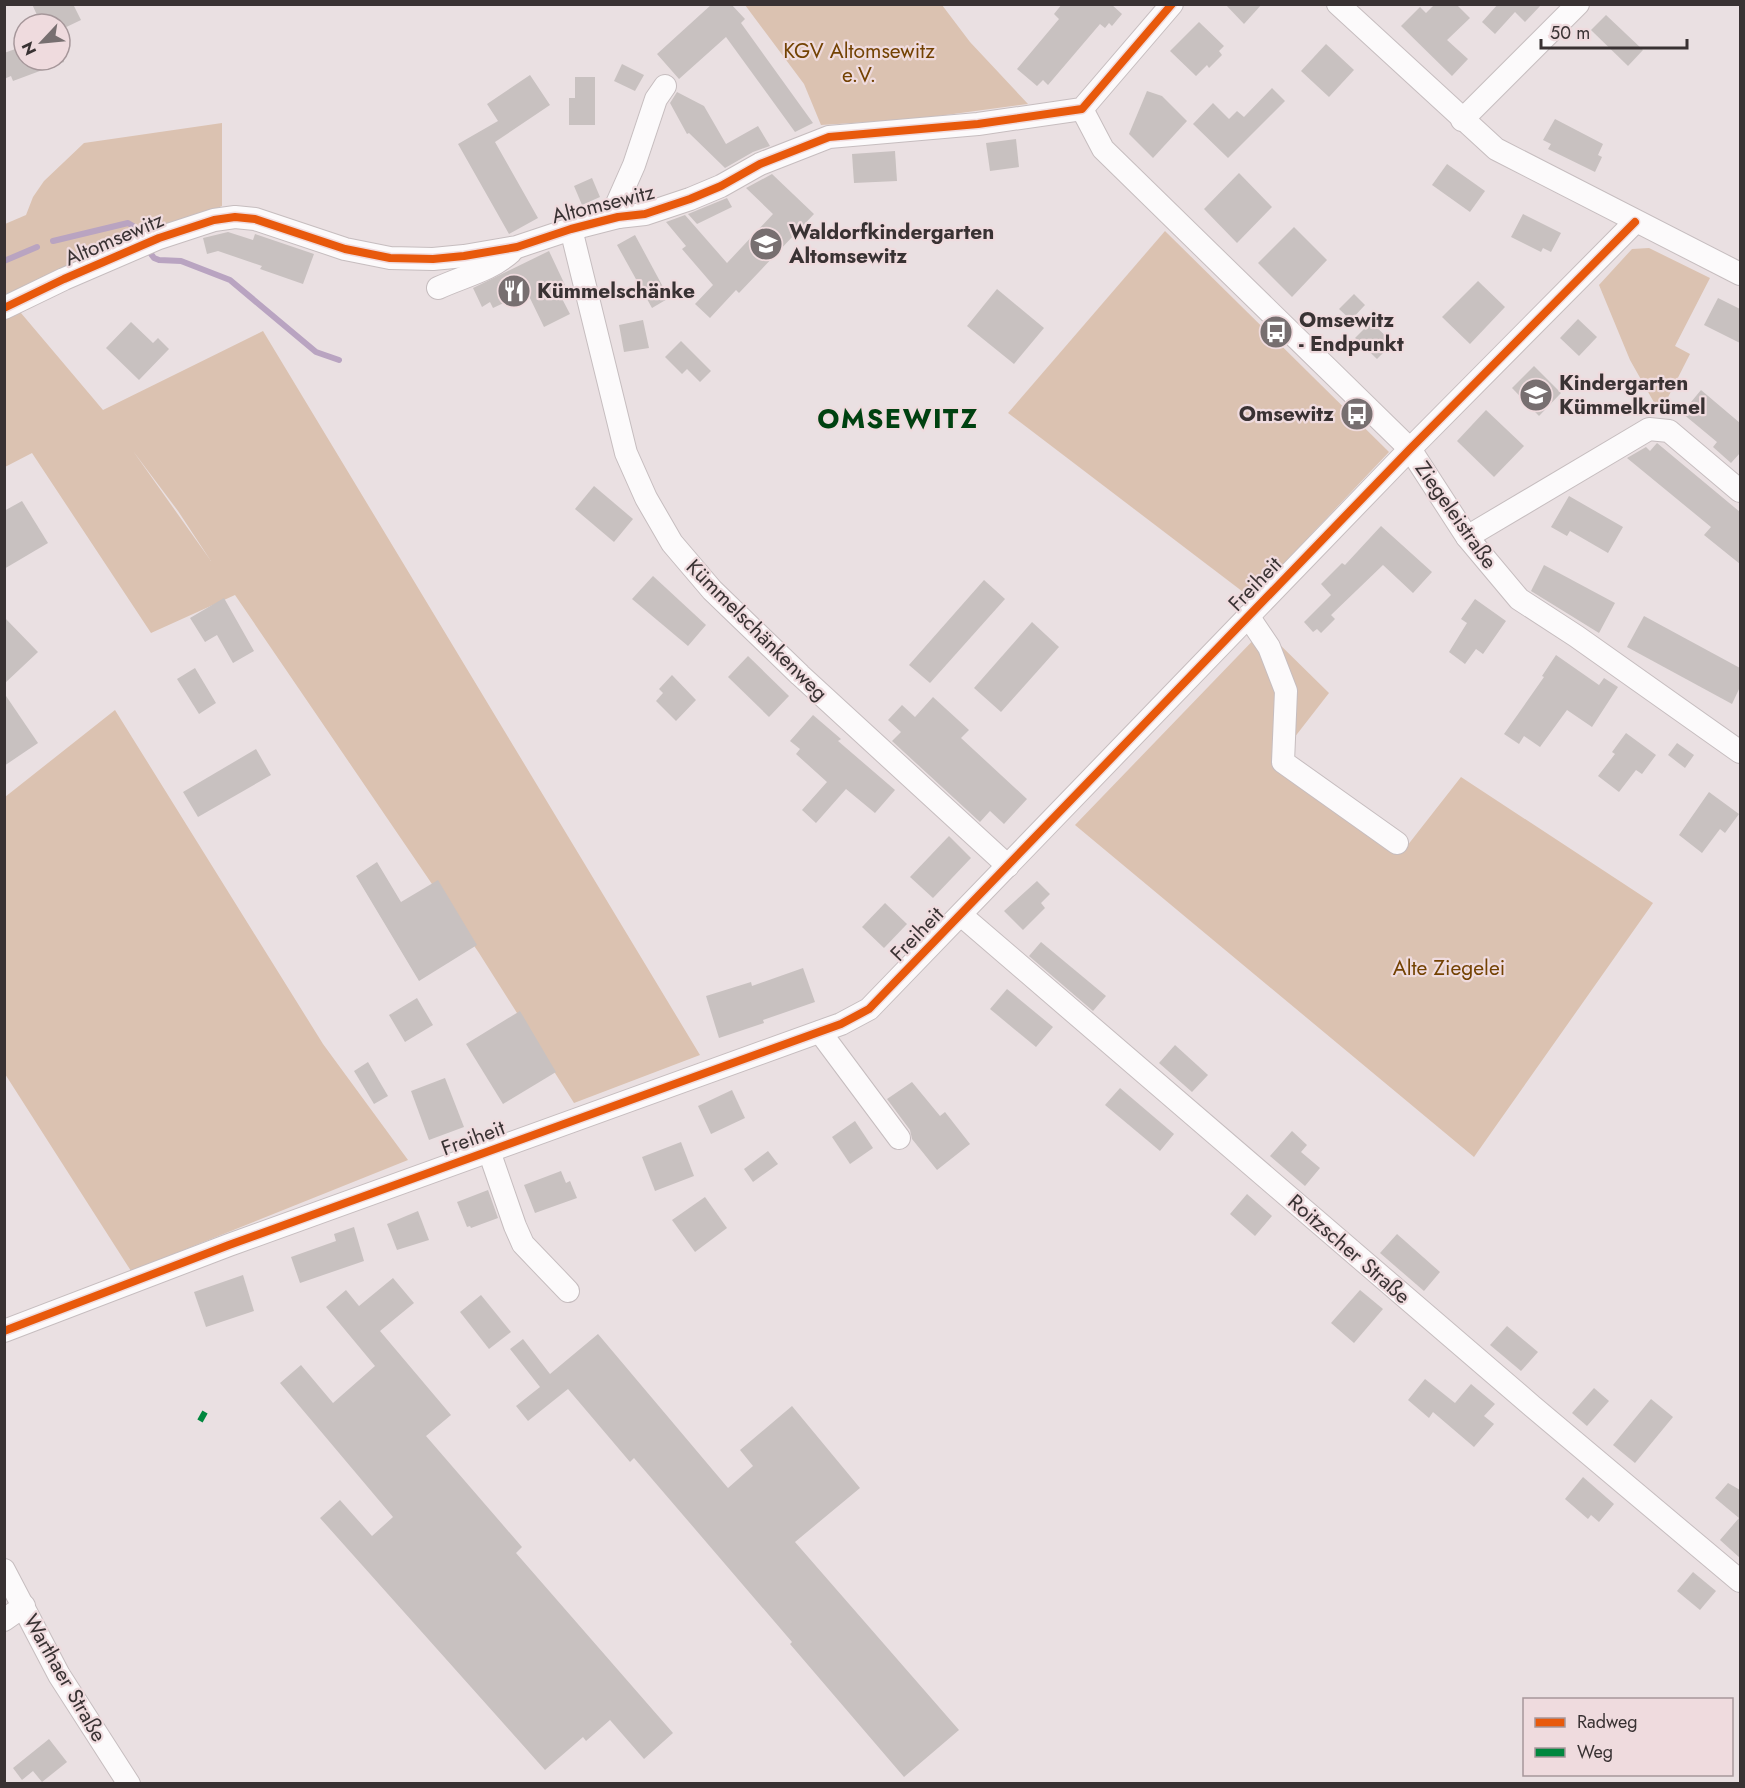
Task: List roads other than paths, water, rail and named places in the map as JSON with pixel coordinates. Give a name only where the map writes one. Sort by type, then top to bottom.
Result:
[{"type":"street","points":[[1082,109],[1172,4]]},
{"type":"street","points":[[1338,4],[1496,150],[1635,222],[1738,268]]},
{"type":"street","points":[[1462,120],[1578,4]]},
{"type":"street","points":[[618,218],[615,208],[634,165],[656,99],[665,86]]},
{"type":"street","name":"Altomsewitz","points":[[4,308],[159,238],[214,220],[234,217],[266,223],[345,249],[390,258],[433,259],[517,247],[571,229],[645,214],[690,199],[721,186],[760,164],[829,137],[978,124],[1082,109]]},
{"type":"street","name":"Ziegeleistraße","points":[[1082,109],[1103,149],[1410,449],[1467,537],[1519,599],[1576,636],[1740,752]]},
{"type":"street","name":"Freiheit","points":[[4,1331],[229,1245],[820,1032],[869,1009],[1410,449],[1635,222]]},
{"type":"street","name":"Kümmelschänkenweg","points":[[571,229],[626,453],[646,498],[672,543],[712,590],[800,675],[1008,866]]},
{"type":"street","points":[[438,288],[472,276],[503,259],[517,247]]},
{"type":"street","points":[[1467,537],[1649,429],[1669,430],[1740,491]]},
{"type":"street","points":[[1248,616],[1269,647],[1286,691],[1283,762],[1397,843]]},
{"type":"street","name":"Roitzscher Straße","points":[[961,915],[1523,1398],[1740,1581]]},
{"type":"street","points":[[820,1032],[899,1138]]},
{"type":"street","points":[[489,1151],[523,1244],[568,1291]]},
{"type":"street","name":"Warthaer Straße","points":[[4,1570],[59,1675],[129,1784]]},
{"type":"street","points":[[4,1620],[24,1606]]},
{"type":"waterway","points":[[53,241],[128,223],[140,230]]},
{"type":"waterway","points":[[4,261],[37,247]]},
{"type":"waterway","points":[[151,254],[159,260],[181,261],[230,280],[316,352],[339,360]]},
{"type":"place","name":"Waldorfkindergarten Altomsewitz","points":[[766,244]]},
{"type":"place","name":"Kümmelschänke","points":[[514,291]]},
{"type":"place","name":"Omsewitz - Endpunkt","points":[[1276,332]]},
{"type":"place","name":"Kindergarten Kümmelkrümel","points":[[1536,395]]},
{"type":"place","name":"Omsewitz","points":[[1357,414]]},
{"type":"district","name":"OMSEWITZ","points":[[898,419]]},
{"type":"park label","name":"KGV Altomsewitz e.V.","points":[[859,63]]},
{"type":"park label","name":"Alte Ziegelei","points":[[1449,968]]}]
